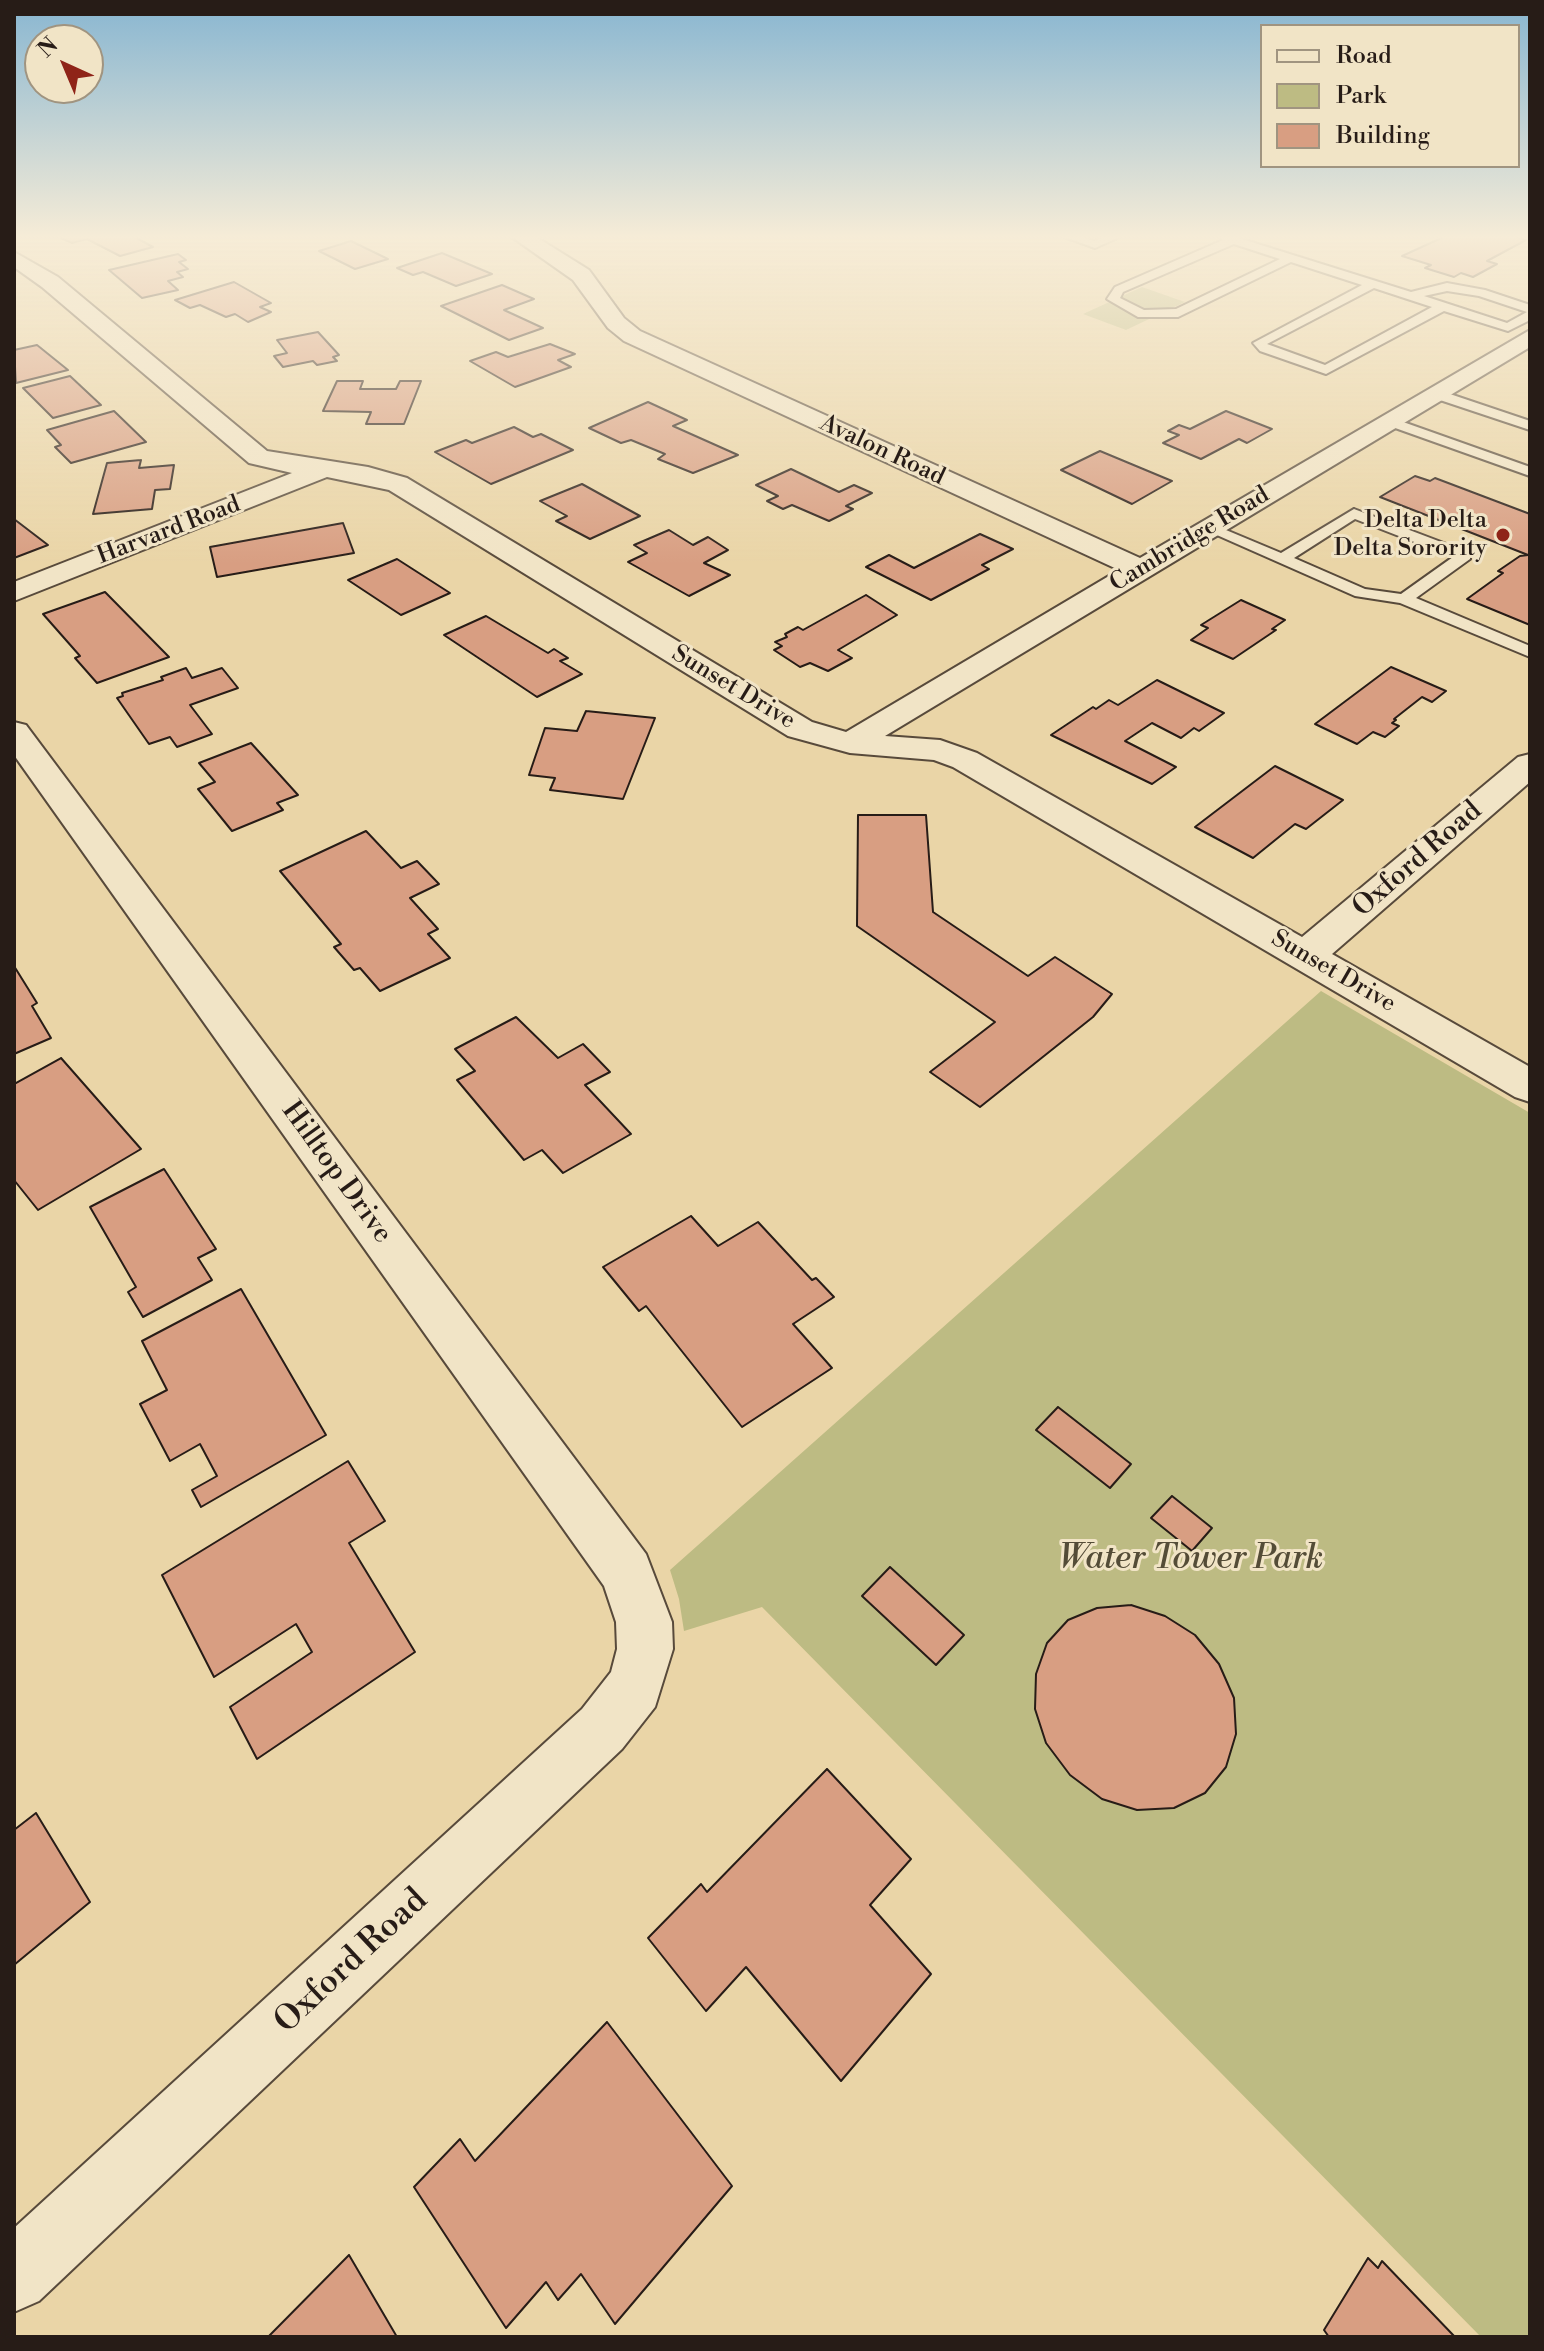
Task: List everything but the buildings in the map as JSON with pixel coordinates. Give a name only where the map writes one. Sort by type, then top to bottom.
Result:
[{"type":"street","name":"Sunset Drive","points":[[123,345],[247,451],[271,462],[368,475],[398,484],[800,729],[850,743],[940,750],[965,760],[1530,1086]]},
{"type":"street","name":"Avalon Road","points":[[650,345],[1141,569]]},
{"type":"street","name":"Cambridge Road","points":[[850,743],[1436,394],[1506,345]]},
{"type":"street","name":"Harvard Road","points":[[14,592],[324,469]]},
{"type":"street","name":"Hilltop Drive","points":[[14,732],[627,1572],[644,1622]]},
{"type":"street","name":"Oxford Road","points":[[1305,956],[1530,764]]},
{"type":"street","name":"Oxford Road","points":[[14,2276],[602,1729],[635,1687],[645,1649],[644,1622]]},
{"type":"lane","points":[[1261,345],[1326,370],[1372,345]]},
{"type":"lane","points":[[1436,394],[1530,426]]},
{"type":"lane","points":[[1389,421],[1530,472]]},
{"type":"lane","points":[[1282,559],[1354,513],[1464,556],[1404,599]]},
{"type":"lane","points":[[1209,528],[1361,593],[1404,599],[1530,652]]},
{"type":"green space","name":"Water Tower Park","points":[[1321,991],[1530,1113],[1530,2337],[1481,2337],[762,1607],[684,1631],[670,1570]]},
{"type":"place","name":"Delta Delta Delta Sorority","points":[[1503,535]]}]
